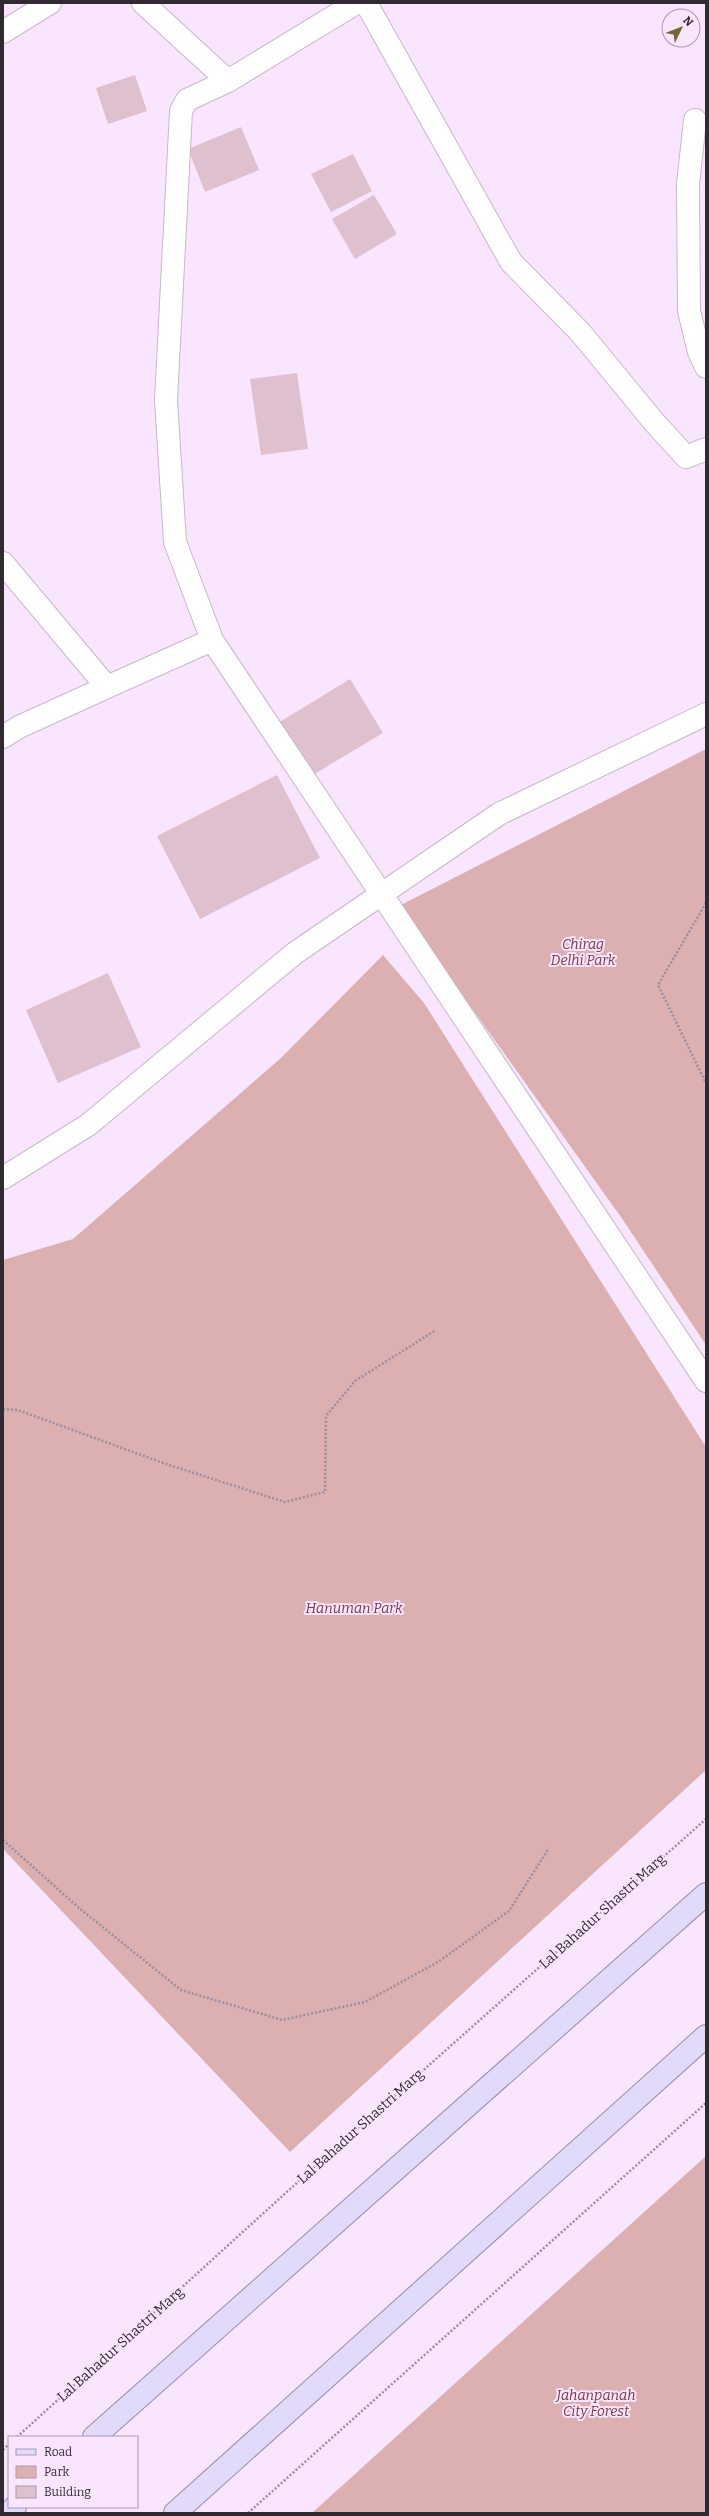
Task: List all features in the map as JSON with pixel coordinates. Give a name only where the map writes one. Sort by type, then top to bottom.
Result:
[{"type":"main road","points":[[95,2436],[706,1894]]},
{"type":"main road","points":[[175,2513],[706,2036]]},
{"type":"street","points":[[3,32],[50,3]]},
{"type":"street","points":[[142,3],[228,80]]},
{"type":"street","points":[[356,3],[228,80],[187,100],[181,111],[166,400],[175,542],[212,640],[706,1381]]},
{"type":"street","points":[[366,3],[511,262],[580,332],[654,422],[686,457],[706,449]]},
{"type":"street","points":[[695,120],[688,184],[688,311],[699,352],[706,367]]},
{"type":"street","points":[[3,563],[107,687]]},
{"type":"street","points":[[3,737],[19,727],[212,640]]},
{"type":"street","points":[[3,1178],[88,1125],[295,953],[380,893],[499,814],[706,714]]},
{"type":"path","points":[[706,903],[658,985],[706,1083]]},
{"type":"path","points":[[3,1409],[18,1410],[166,1464],[285,1502],[325,1492],[326,1416],[355,1381],[436,1330]]},
{"type":"path","name":"Lal Bahadur Shastri Marg","points":[[18,2436],[311,2170],[706,1818]]},
{"type":"path","points":[[3,1840],[79,1908],[181,1990],[282,2020],[365,2002],[438,1962],[509,1911],[549,1848]]},
{"type":"path","points":[[248,2513],[706,2103]]},
{"type":"green space","name":"Chirag Delhi Park","points":[[706,749],[706,1345],[623,1220],[399,906]]},
{"type":"green space","name":"Hanuman Park","points":[[383,955],[424,1003],[706,1447],[706,1770],[290,2152],[3,1849],[3,1260],[73,1239],[282,1057]]},
{"type":"green space","name":"Jahanpanah City Forest","points":[[706,2156],[706,2513],[312,2513]]},
{"type":"building","points":[[135,75],[147,111],[108,124],[96,88]]},
{"type":"building","points":[[241,127],[259,170],[205,192],[188,149]]},
{"type":"building","points":[[353,154],[372,191],[331,212],[311,174]]},
{"type":"building","points":[[374,195],[397,234],[355,259],[332,219]]},
{"type":"building","points":[[297,373],[308,449],[261,455],[250,379]]},
{"type":"building","points":[[350,679],[383,733],[311,776],[278,723]]},
{"type":"building","points":[[277,775],[320,858],[200,919],[157,836]]},
{"type":"building","points":[[108,973],[141,1047],[58,1083],[26,1010]]}]
